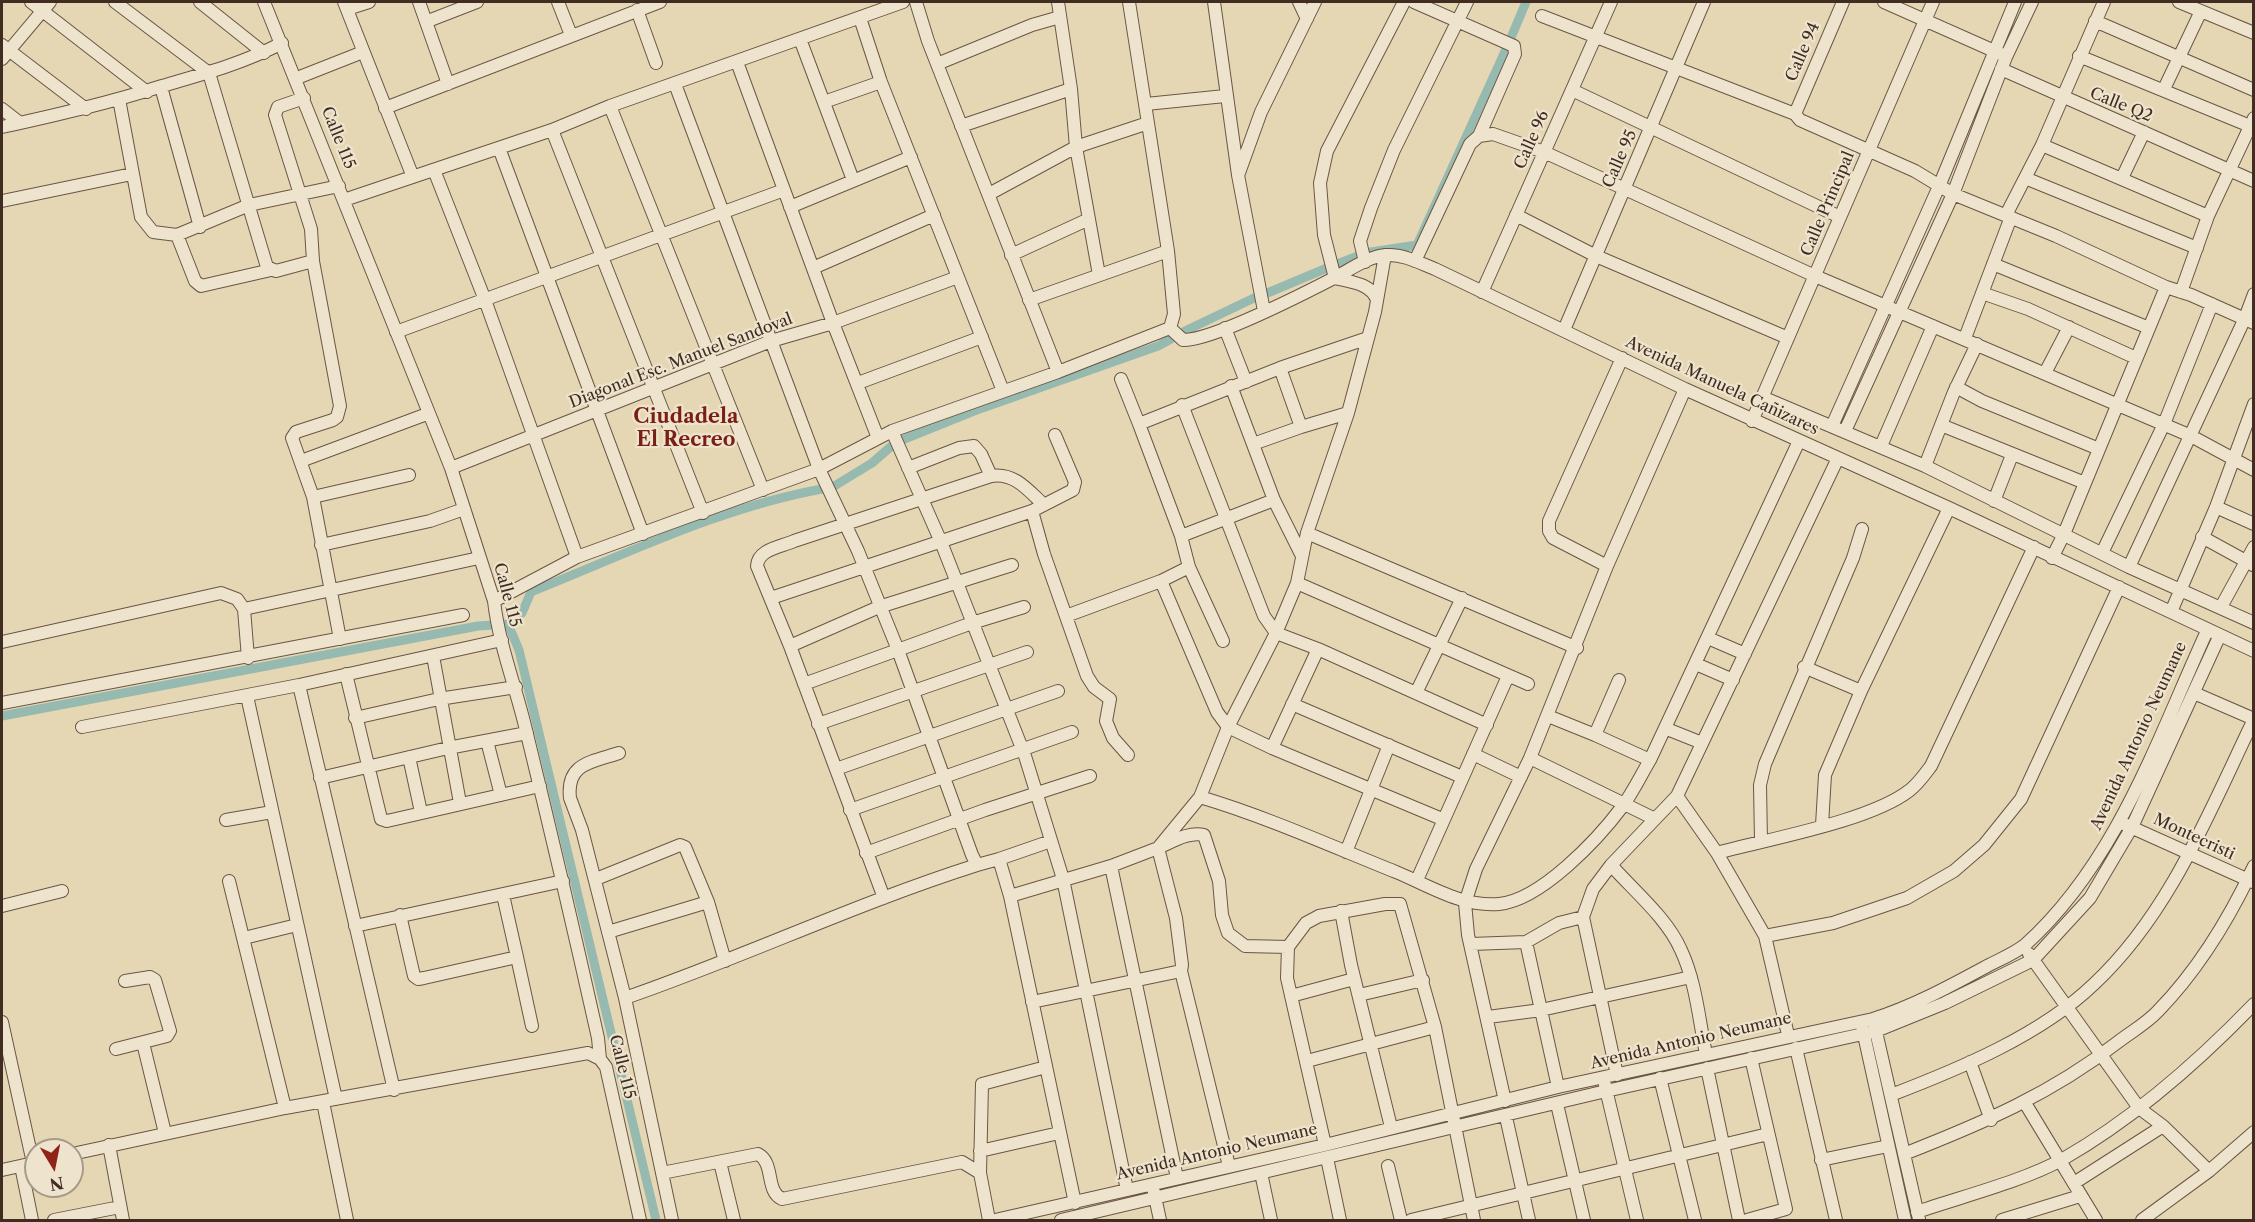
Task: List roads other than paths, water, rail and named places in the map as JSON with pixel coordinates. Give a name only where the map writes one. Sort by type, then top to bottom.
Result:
[{"type":"street","points":[[31,2],[46,6],[147,92]]},
{"type":"street","points":[[115,2],[209,73],[267,267],[271,270]]},
{"type":"street","points":[[200,2],[264,53]]},
{"type":"street","name":"Calle 115","points":[[264,2],[297,78],[451,468],[494,601],[496,620],[516,687],[564,881],[598,1038],[600,1059],[606,1067],[640,1221]]},
{"type":"street","points":[[369,2],[346,5],[413,177]]},
{"type":"street","points":[[419,2],[428,21],[448,84]]},
{"type":"street","points":[[428,21],[477,2]]},
{"type":"street","points":[[558,2],[571,35]]},
{"type":"street","points":[[385,108],[660,2]]},
{"type":"street","points":[[344,200],[552,130],[610,106],[860,18],[879,6],[903,2]]},
{"type":"street","points":[[916,2],[937,64],[1058,372]]},
{"type":"street","points":[[1058,2],[1071,89],[1076,147],[1099,274]]},
{"type":"street","points":[[1128,2],[1168,251],[1174,314],[1172,330]]},
{"type":"street","points":[[1214,2],[1225,96],[1264,311]]},
{"type":"street","points":[[1299,2],[1307,19]]},
{"type":"street","points":[[1238,176],[1261,112],[1316,2]]},
{"type":"street","points":[[1335,278],[1324,235],[1320,183],[1327,151],[1404,2]]},
{"type":"street","points":[[1414,2],[1514,46],[1515,50],[1479,136],[1470,144],[1415,261]]},
{"type":"street","points":[[1365,262],[1360,241],[1371,208],[1394,150],[1467,2]]},
{"type":"street","name":"Calle 96","points":[[1482,292],[1611,2]]},
{"type":"street","name":"Calle 95","points":[[1564,330],[1652,129],[1704,2]]},
{"type":"street","name":"Calle 94","points":[[1794,114],[1843,2]]},
{"type":"street","points":[[1884,2],[2001,54]]},
{"type":"street","name":"Calle Principal","points":[[1752,421],[1933,2]]},
{"type":"street","points":[[1845,431],[1953,194],[2001,69],[2001,54],[2016,2]]},
{"type":"street","points":[[1832,426],[2001,54],[2032,2]]},
{"type":"street","points":[[1965,338],[1993,264],[2008,216],[2042,145],[2104,2]]},
{"type":"street","points":[[2179,2],[2253,33]]},
{"type":"street","points":[[46,6],[4,52],[86,109]]},
{"type":"street","points":[[638,10],[656,63]]},
{"type":"street","points":[[2163,89],[2201,11]]},
{"type":"street","points":[[937,64],[1060,16]]},
{"type":"street","points":[[1542,16],[1596,35],[1675,69],[1794,114],[1800,120],[1940,184],[1953,194],[2008,216],[2166,287],[2249,320]]},
{"type":"street","points":[[860,18],[881,82],[1003,391]]},
{"type":"street","points":[[2095,21],[2253,90]]},
{"type":"street","points":[[800,39],[853,180]]},
{"type":"street","points":[[2,126],[86,109],[147,92],[209,73],[282,44]]},
{"type":"street","points":[[297,78],[363,52]]},
{"type":"street","points":[[2079,56],[2252,122],[2208,216],[2181,292]]},
{"type":"street","points":[[737,62],[878,438]]},
{"type":"street","name":"Calle Q2","points":[[2001,69],[2061,98],[2253,181]]},
{"type":"street","points":[[824,102],[881,82]]},
{"type":"street","points":[[675,84],[819,469],[864,567],[898,650],[958,820],[977,865]]},
{"type":"street","points":[[161,87],[200,227]]},
{"type":"street","points":[[961,126],[1071,89]]},
{"type":"street","points":[[1572,90],[1840,217]]},
{"type":"street","points":[[1146,104],[1225,96]]},
{"type":"street","points":[[304,98],[275,110],[288,161],[311,229],[313,261],[340,406],[337,417],[333,420],[293,434],[292,438],[313,497],[340,639]]},
{"type":"street","points":[[119,99],[132,174],[145,225],[153,232],[177,235],[249,205],[339,186]]},
{"type":"street","points":[[610,106],[763,490]]},
{"type":"street","points":[[2,109],[20,123]]},
{"type":"street","points":[[989,194],[1076,147],[1148,123]]},
{"type":"street","points":[[552,130],[651,388],[703,513]]},
{"type":"street","points":[[2122,178],[2144,132]]},
{"type":"street","points":[[1479,136],[1493,134],[1544,152],[1815,276],[2118,403],[2191,436],[2253,470]]},
{"type":"street","points":[[2042,145],[2208,216]]},
{"type":"street","points":[[499,148],[643,534]]},
{"type":"street","points":[[790,207],[911,157]]},
{"type":"street","points":[[434,170],[485,300],[577,557]]},
{"type":"street","points":[[2,201],[132,174]]},
{"type":"street","points":[[2025,178],[2196,248]]},
{"type":"street","points":[[396,332],[784,190]]},
{"type":"street","points":[[813,268],[934,215]]},
{"type":"street","points":[[1516,215],[1596,256],[1788,338]]},
{"type":"street","points":[[1011,255],[1089,219]]},
{"type":"street","points":[[177,235],[195,281],[201,286],[313,261]]},
{"type":"street","points":[[1029,300],[1168,251]]},
{"type":"street","points":[[1158,848],[1200,797],[1228,727],[1276,633],[1297,583],[1307,533],[1348,413],[1377,300],[1385,255],[1365,262],[1225,328],[1188,340],[1172,330]]},
{"type":"street","name":"Avenida Manuela Cañizares","points":[[1385,255],[1400,256],[1415,261],[1752,421],[2053,554],[2119,587],[2176,600],[2207,631],[2253,651]]},
{"type":"street","points":[[1993,264],[2150,328]]},
{"type":"street","name":"Diagonal Esc. Manuel Sandoval","points":[[451,468],[771,341],[833,323],[958,276]]},
{"type":"street","points":[[1335,278],[1368,288],[1375,293],[1377,300]]},
{"type":"street","points":[[2053,554],[2063,536],[2166,287]]},
{"type":"street","points":[[1982,293],[2069,327],[2136,358]]},
{"type":"street","points":[[2129,567],[2249,320],[2253,294]]},
{"type":"street","points":[[2102,553],[2164,424],[2212,304]]},
{"type":"street","points":[[1881,446],[1933,326]]},
{"type":"street","points":[[2045,373],[2069,327]]},
{"type":"street","points":[[1225,328],[1246,382]]},
{"type":"street","points":[[494,601],[514,588],[577,557],[819,469],[892,431],[1172,330]]},
{"type":"street","points":[[858,383],[982,337]]},
{"type":"street","points":[[1139,424],[1232,386],[1368,338]]},
{"type":"street","points":[[1925,466],[1956,387],[1977,344]]},
{"type":"street","points":[[1607,566],[1553,538],[1549,531],[1549,521],[1622,358]]},
{"type":"street","points":[[1281,368],[1301,427]]},
{"type":"street","points":[[1121,379],[1181,536],[1189,567],[1222,641]]},
{"type":"street","points":[[1232,386],[1274,500],[1302,556]]},
{"type":"street","points":[[1956,387],[1982,401],[2099,449]]},
{"type":"street","points":[[1505,1101],[1471,944],[1465,903],[1476,869],[1530,758],[1577,648],[1607,566],[1685,389]]},
{"type":"street","points":[[1762,398],[1925,466],[2129,567],[2176,600],[2222,607],[2253,623]]},
{"type":"street","points":[[1182,405],[1264,616],[1276,633],[1318,649],[1487,725]]},
{"type":"street","points":[[2176,600],[2216,507],[2252,411]]},
{"type":"street","points":[[1253,444],[1348,413]]},
{"type":"street","points":[[301,461],[428,414]]},
{"type":"street","points":[[1941,425],[2085,483]]},
{"type":"street","points":[[892,431],[941,542],[1023,750],[1063,879],[1127,1190]]},
{"type":"street","points":[[771,598],[1032,511],[1073,490],[1075,482],[1055,435]]},
{"type":"street","points":[[1200,797],[1234,807],[1417,880],[1465,903],[1500,904],[1521,899],[1536,890],[1596,838],[1623,805],[1667,729],[1799,441]]},
{"type":"street","points":[[908,468],[959,448],[974,446],[981,454],[991,476]]},
{"type":"street","points":[[1994,501],[2012,454]]},
{"type":"street","points":[[1617,1075],[1583,916],[1593,889],[1611,865],[1677,796],[1838,458]]},
{"type":"street","points":[[884,898],[790,646],[757,566],[760,555],[794,541],[846,526],[921,498],[991,476],[1004,474],[1017,481],[1044,505]]},
{"type":"street","points":[[313,497],[409,475]]},
{"type":"street","points":[[1181,536],[1274,500]]},
{"type":"street","points":[[2216,507],[2253,524]]},
{"type":"street","points":[[1822,825],[1825,776],[1861,691],[1949,508]]},
{"type":"street","points":[[321,545],[430,520],[464,509]]},
{"type":"street","points":[[1032,511],[1091,684],[1110,699],[1106,721],[1113,738],[1128,755]]},
{"type":"street","points":[[1761,841],[1760,794],[1765,764],[1804,667],[1853,558],[1862,529]]},
{"type":"street","points":[[1307,533],[1577,648]]},
{"type":"street","points":[[2202,537],[2250,563]]},
{"type":"street","points":[[1717,853],[1822,825],[1887,804],[1911,789],[1931,766],[2034,547]]},
{"type":"street","points":[[2222,607],[2250,563],[2253,547]]},
{"type":"street","points":[[244,609],[331,592],[479,558]]},
{"type":"street","points":[[790,646],[879,608],[955,581],[1012,565]]},
{"type":"street","points":[[1066,616],[1161,581],[1189,567]]},
{"type":"street","points":[[1161,581],[1217,712],[1228,727],[1272,748],[1442,819]]},
{"type":"street","points":[[1297,583],[1528,684]]},
{"type":"street","points":[[1765,936],[1833,922],[1907,898],[1954,871],[1984,845],[2021,799],[2119,587]]},
{"type":"street","points":[[2,642],[221,593],[237,599],[244,609],[248,658]]},
{"type":"street","points":[[1416,693],[1462,598]]},
{"type":"street","points":[[804,684],[972,623],[1024,607]]},
{"type":"street","points":[[2,703],[248,658],[463,615]]},
{"type":"street","name":"Avenida Antonio Neumane","points":[[994,1221],[1325,1145],[1558,1087],[1788,1035],[1868,1026],[1959,982],[2024,946],[2079,887],[2126,824],[2207,631]]},
{"type":"street","points":[[82,727],[300,685],[433,656],[501,637]]},
{"type":"street","name":"Avenida Antonio Neumane","points":[[1066,1220],[1506,1117],[1660,1078],[1796,1048],[1946,1003],[2033,960],[2090,898],[2194,693],[2219,637]]},
{"type":"street","points":[[1708,638],[1745,654]]},
{"type":"street","points":[[1272,748],[1318,649]]},
{"type":"street","points":[[818,724],[912,694],[1028,652]]},
{"type":"street","points":[[433,656],[439,699],[460,803]]},
{"type":"street","points":[[1696,664],[1732,680]]},
{"type":"street","points":[[1804,667],[1861,691]]},
{"type":"street","points":[[345,674],[381,819],[387,821],[540,786]]},
{"type":"street","points":[[1417,880],[1442,819],[1508,676]]},
{"type":"street","points":[[1595,735],[1619,680]]},
{"type":"street","points":[[300,685],[394,1090]]},
{"type":"street","points":[[355,718],[439,699],[516,687]]},
{"type":"street","points":[[836,769],[1058,691]]},
{"type":"street","points":[[1891,1095],[1970,1062],[2049,1020],[2094,985],[2146,926],[2189,853],[2253,719],[2194,693]]},
{"type":"street","points":[[247,696],[297,925],[330,1100],[347,1221]]},
{"type":"street","points":[[1292,704],[1462,777]]},
{"type":"street","points":[[1548,716],[1650,760]]},
{"type":"street","points":[[1667,729],[1702,743]]},
{"type":"street","points":[[850,810],[1072,732]]},
{"type":"street","points":[[320,778],[448,748],[527,733]]},
{"type":"street","points":[[487,741],[501,795]]},
{"type":"street","points":[[1346,852],[1389,746]]},
{"type":"street","points":[[619,753],[576,769],[570,777],[570,798],[596,879],[625,998],[672,1221]]},
{"type":"street","points":[[1473,754],[1521,777]]},
{"type":"street","points":[[409,757],[421,812]]},
{"type":"street","points":[[1530,758],[1655,819]]},
{"type":"street","points":[[866,853],[1090,776]]},
{"type":"street","points":[[1677,796],[1717,853],[1765,936],[1788,1035]]},
{"type":"street","points":[[226,820],[272,812]]},
{"type":"street","name":"Montecristi","points":[[2126,824],[2250,881]]},
{"type":"street","points":[[1010,896],[1111,866],[1185,836],[1198,834],[1204,836],[1219,881],[1222,915],[1228,933],[1245,946],[1288,947]]},
{"type":"street","points":[[625,998],[884,898],[1051,841]]},
{"type":"street","points":[[596,879],[680,845],[689,850],[708,902],[725,961]]},
{"type":"street","points":[[1158,848],[1176,918],[1181,970],[1229,1166]]},
{"type":"street","points":[[999,859],[1010,896],[1059,1133],[1076,1203]]},
{"type":"street","points":[[1611,865],[1670,932],[1682,951],[1691,977],[1706,1054]]},
{"type":"street","points":[[1111,866],[1133,981],[1177,1178]]},
{"type":"street","points":[[1904,1154],[1991,1120],[2025,1102],[2103,1054],[2156,1013],[2178,989],[2250,881],[2253,866]]},
{"type":"street","points":[[229,881],[285,1108]]},
{"type":"street","points":[[355,926],[400,915],[503,896],[564,881]]},
{"type":"street","points":[[2,906],[62,891]]},
{"type":"street","points":[[503,896],[532,1026]]},
{"type":"street","points":[[608,933],[708,902]]},
{"type":"street","points":[[1325,1145],[1287,978],[1288,947],[1306,922],[1341,911],[1385,904],[1401,904],[1435,1027],[1474,1221]]},
{"type":"street","points":[[1341,911],[1354,980],[1391,1128]]},
{"type":"street","points":[[400,915],[414,976],[418,979],[517,957]]},
{"type":"street","points":[[1471,944],[1526,942],[1559,923],[1583,916]]},
{"type":"street","points":[[244,938],[297,925]]},
{"type":"street","points":[[1526,942],[1558,1087]]},
{"type":"street","points":[[2024,946],[2066,1007],[2103,1054],[2139,1108],[2163,1126],[2209,1171]]},
{"type":"street","points":[[1032,1002],[1181,970]]},
{"type":"street","points":[[116,1049],[167,1036],[170,1025],[155,980],[150,977],[125,981]]},
{"type":"street","points":[[1488,1017],[1541,1010],[1691,977]]},
{"type":"street","points":[[1291,996],[1354,980]]},
{"type":"street","points":[[1359,995],[1423,980]]},
{"type":"street","points":[[1868,1026],[1891,1095],[1918,1216],[2061,1160],[2139,1108],[2204,1053],[2253,1004]]},
{"type":"street","points":[[2,1022],[25,1138]]},
{"type":"street","points":[[1868,1026],[1888,1146],[1905,1221]]},
{"type":"street","points":[[1307,1061],[1435,1027]]},
{"type":"street","points":[[143,1043],[165,1133]]},
{"type":"street","points":[[1796,1048],[1836,1221]]},
{"type":"street","points":[[84,1151],[285,1108],[588,1053],[600,1059]]},
{"type":"street","points":[[1748,1220],[1786,1209],[1751,1058]]},
{"type":"street","points":[[1970,1062],[1991,1120]]},
{"type":"street","points":[[990,1221],[980,1173],[982,1084],[1046,1068]]},
{"type":"street","points":[[1707,1068],[1739,1221]]},
{"type":"street","points":[[1603,1077],[1637,1221]]},
{"type":"street","points":[[1660,1078],[1695,1221]]},
{"type":"street","points":[[2025,1102],[2096,1221]]},
{"type":"street","points":[[1557,1104],[1584,1221]]},
{"type":"street","points":[[1506,1117],[1528,1221]]},
{"type":"street","points":[[2074,1183],[2163,1126]]},
{"type":"street","points":[[2142,1221],[2209,1171],[2253,1132]]},
{"type":"street","points":[[980,1151],[1059,1133]]},
{"type":"street","points":[[1411,1221],[1768,1134]]},
{"type":"street","points":[[109,1145],[123,1221]]},
{"type":"street","points":[[1821,1160],[1888,1146]]},
{"type":"street","points":[[662,1173],[750,1154],[762,1155],[766,1160],[775,1194],[782,1199],[962,1162],[980,1173]]},
{"type":"street","points":[[1327,1158],[1340,1221]]},
{"type":"street","points":[[720,1162],[734,1221]]},
{"type":"street","points":[[2,1170],[24,1165]]},
{"type":"street","points":[[1388,1166],[1401,1221]]},
{"type":"street","points":[[1261,1173],[1271,1221]]},
{"type":"street","points":[[1152,1184],[1160,1221]]},
{"type":"street","points":[[2002,1221],[2080,1196]]},
{"type":"street","points":[[31,1198],[32,1221]]},
{"type":"street","points":[[54,1221],[120,1207]]},
{"type":"waterway","points":[[1510,40],[1526,2]]},
{"type":"waterway","points":[[1371,252],[1417,245],[1506,49]]},
{"type":"waterway","points":[[1337,264],[1358,256]]},
{"type":"waterway","points":[[1265,294],[1327,268]]},
{"type":"waterway","points":[[1185,331],[1254,298]]},
{"type":"waterway","points":[[902,440],[974,411],[1158,346],[1171,339]]},
{"type":"waterway","points":[[831,488],[872,463],[895,443]]},
{"type":"waterway","points":[[508,624],[522,613],[531,592],[711,519],[748,507],[822,489]]},
{"type":"waterway","points":[[2,716],[478,626],[508,624],[519,650],[656,1220]]},
{"type":"district","name":"Ciudadela El Recreo","points":[[686,428]]}]
